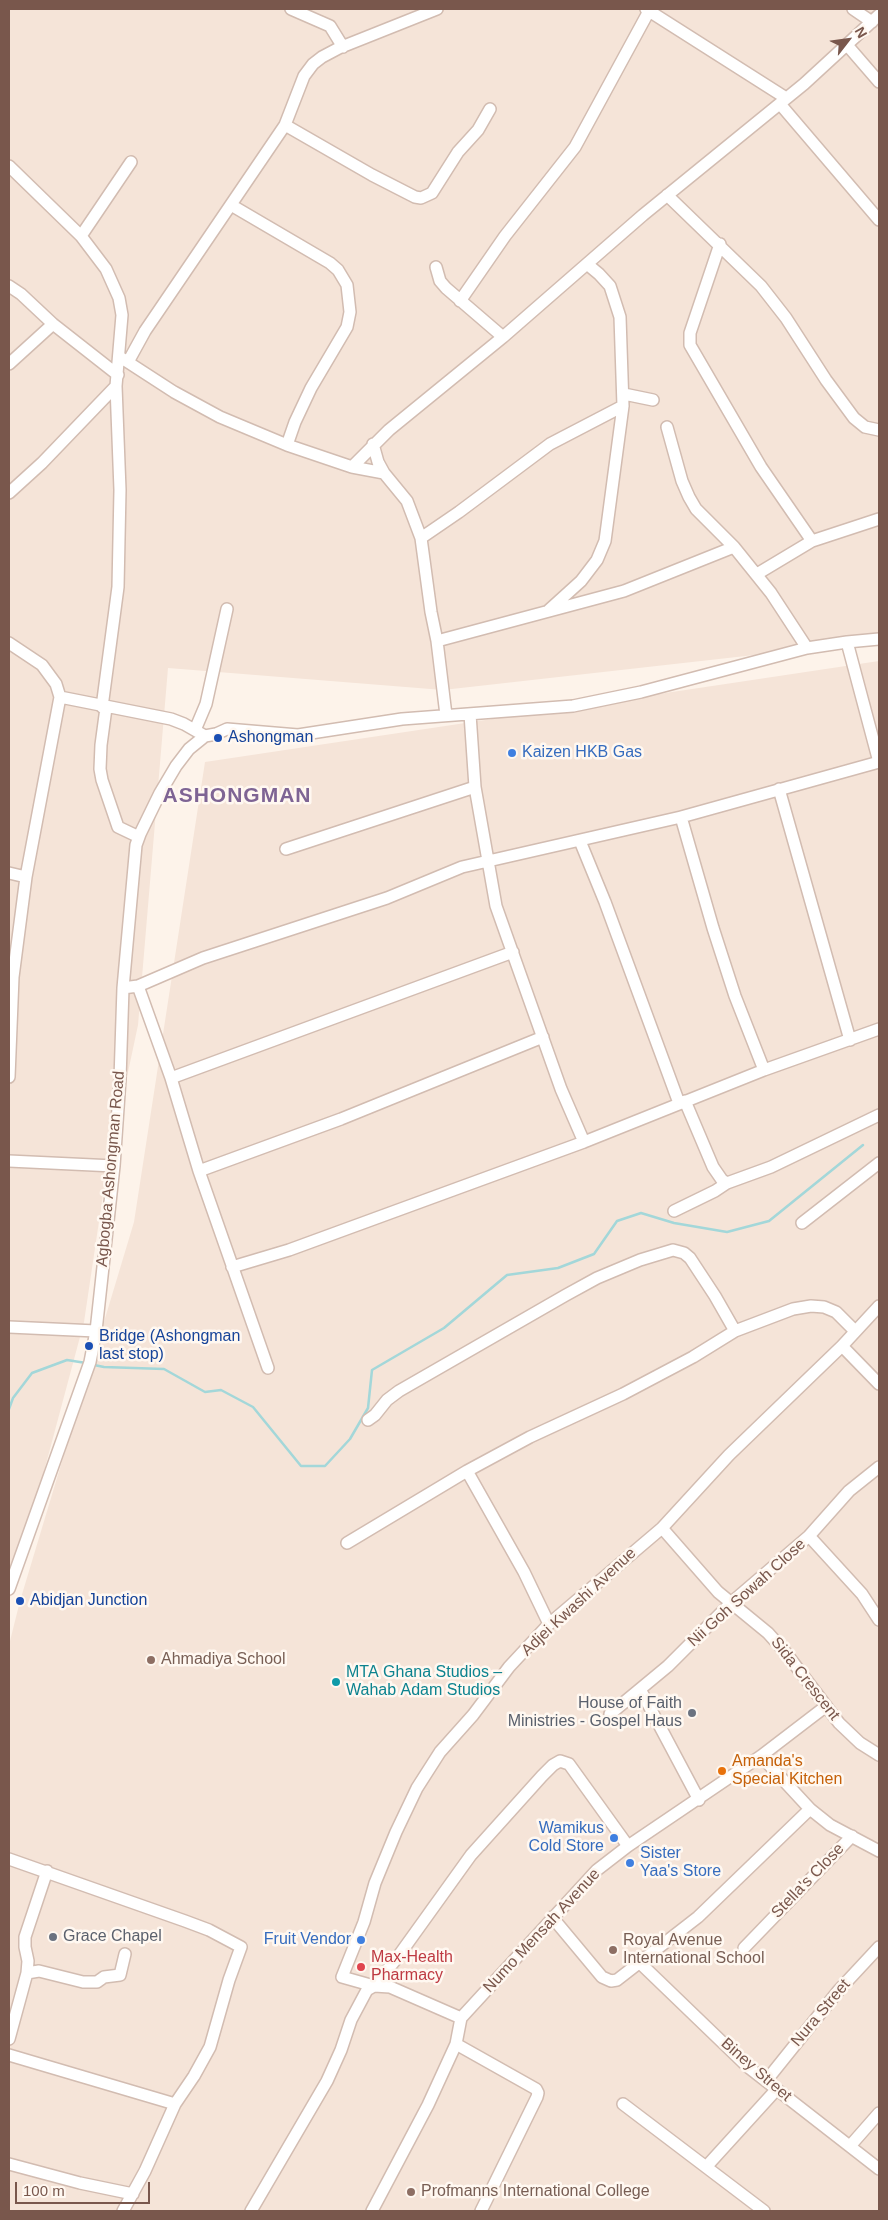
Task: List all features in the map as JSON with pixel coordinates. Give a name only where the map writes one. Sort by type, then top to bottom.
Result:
[{"type":"street","points":[[291,9],[330,26],[343,47]]},
{"type":"street","points":[[124,359],[146,331],[285,125],[304,76],[322,57],[437,9]]},
{"type":"street","points":[[352,466],[373,444],[503,337],[667,195],[783,101],[875,18],[853,9]]},
{"type":"street","points":[[460,301],[505,236],[575,147],[647,10],[783,101],[879,220]]},
{"type":"street","points":[[847,45],[879,82]]},
{"type":"street","points":[[285,125],[372,175],[415,198],[421,198],[432,193],[458,152],[478,130],[490,109]]},
{"type":"street","points":[[81,236],[131,162]]},
{"type":"street","points":[[9,166],[81,236],[106,269],[119,298],[122,315],[124,359],[117,381],[120,490],[118,587],[104,707],[100,769],[118,828],[139,837]]},
{"type":"street","points":[[667,195],[720,244],[766,293],[854,418],[865,427],[879,430]]},
{"type":"street","points":[[231,205],[330,263],[338,270],[347,285],[350,312],[347,327],[311,388],[295,422],[287,445]]},
{"type":"street","points":[[720,244],[690,333],[690,345],[756,459],[812,541]]},
{"type":"street","points":[[549,610],[581,581],[597,560],[605,541],[623,406],[620,317],[610,286],[587,264]]},
{"type":"street","points":[[436,268],[440,281],[460,301],[503,337]]},
{"type":"street","points":[[9,286],[21,294],[117,381]]},
{"type":"street","points":[[10,362],[53,324]]},
{"type":"street","points":[[124,359],[193,403],[254,432],[352,466],[384,473]]},
{"type":"street","points":[[9,493],[42,463],[117,381]]},
{"type":"street","points":[[624,394],[653,400]]},
{"type":"street","points":[[421,538],[550,444],[623,406]]},
{"type":"street","points":[[666,427],[682,481],[696,509],[734,547],[772,592],[807,648]]},
{"type":"street","points":[[373,444],[378,462],[384,473],[407,501],[421,538],[446,715]]},
{"type":"street","points":[[757,574],[812,541],[879,518]]},
{"type":"street","points":[[437,641],[624,591],[734,547]]},
{"type":"street","points":[[200,733],[226,609]]},
{"type":"street","points":[[60,697],[171,719],[200,733],[216,734],[227,729],[298,735],[359,724],[446,715],[573,706],[619,698],[807,648],[879,639]]},
{"type":"street","points":[[123,988],[138,986],[203,958],[387,898],[442,875],[488,861],[681,817],[879,762],[847,642]]},
{"type":"street","points":[[9,643],[42,665],[56,684],[60,697],[26,877],[11,977],[9,1077]]},
{"type":"street","points":[[470,714],[475,787],[496,906],[561,1089],[584,1142]]},
{"type":"street","name":"Agbogba Ashongman Road","points":[[9,1589],[79,1397],[90,1362],[96,1331],[114,1166],[120,1079],[123,988],[139,837],[160,793],[176,766],[200,733]]},
{"type":"street","points":[[286,849],[475,787]]},
{"type":"street","points":[[779,789],[850,1040]]},
{"type":"street","points":[[681,817],[713,928],[737,1000],[764,1070]]},
{"type":"street","points":[[580,841],[682,1102],[713,1167],[722,1180],[727,1183]]},
{"type":"street","points":[[9,873],[26,877]]},
{"type":"street","points":[[171,1078],[513,952]]},
{"type":"street","points":[[138,986],[171,1078],[199,1171],[268,1368]]},
{"type":"street","points":[[232,1266],[289,1250],[584,1142],[764,1070],[879,1029]]},
{"type":"street","points":[[199,1171],[341,1119],[543,1037]]},
{"type":"street","points":[[674,1211],[727,1183],[771,1167],[879,1115]]},
{"type":"street","points":[[9,1161],[114,1166]]},
{"type":"street","points":[[802,1223],[879,1163]]},
{"type":"street","points":[[368,1420],[375,1416],[387,1400],[399,1391],[566,1295],[597,1278],[640,1260],[673,1250],[684,1253],[690,1258],[716,1296],[735,1331]]},
{"type":"street","points":[[347,1542],[530,1436],[576,1417],[686,1361],[735,1331],[793,1308],[811,1306],[824,1307],[836,1312],[855,1331]]},
{"type":"street","name":"Adjei Kwashi Avenue","points":[[374,1986],[342,1977],[364,1922],[375,1883],[396,1832],[417,1788],[440,1752],[473,1714],[509,1667],[549,1624],[662,1528],[728,1455],[842,1346],[879,1306]]},
{"type":"street","points":[[9,1327],[96,1331]]},
{"type":"street","points":[[842,1346],[879,1384]]},
{"type":"street","name":"Nii Goh Sowah Close","points":[[610,1714],[668,1666],[732,1602],[809,1536],[849,1492],[879,1468]]},
{"type":"street","points":[[467,1471],[524,1572],[549,1624]]},
{"type":"street","name":"Sida Crescent","points":[[662,1528],[708,1581],[768,1633],[809,1681],[825,1707],[860,1743],[879,1755]]},
{"type":"street","points":[[809,1536],[862,1594],[879,1620]]},
{"type":"street","points":[[640,1689],[699,1800]]},
{"type":"street","name":"Numo Mensah Avenue","points":[[461,2018],[597,1870],[628,1846],[699,1800],[761,1756],[825,1707]]},
{"type":"street","points":[[761,1756],[810,1809],[830,1825],[879,1851]]},
{"type":"street","points":[[251,2211],[326,2081],[361,1998],[374,1986],[397,1958],[471,1855],[553,1765],[560,1761],[569,1764],[628,1846]]},
{"type":"street","points":[[552,1917],[602,1977],[611,1981],[617,1980],[705,1910],[810,1809]]},
{"type":"street","name":"Stella's Close","points":[[744,1948],[852,1836]]},
{"type":"street","points":[[9,1859],[210,1930],[241,1947],[229,1980],[210,2048],[194,2076],[174,2104],[159,2141],[123,2211]]},
{"type":"street","points":[[9,2039],[27,1973],[28,1961],[25,1937],[47,1871]]},
{"type":"street","name":"Nura Street","points":[[766,2081],[839,1990],[879,1947]]},
{"type":"street","points":[[27,1973],[39,1971],[83,1982],[97,1982],[104,1977],[120,1975],[125,1954]]},
{"type":"street","name":"Biney Street","points":[[640,1963],[748,2067],[879,2170]]},
{"type":"street","points":[[372,2211],[428,2104],[456,2044],[461,2018],[390,1987],[374,1986]]},
{"type":"street","points":[[456,2044],[536,2089],[538,2093],[538,2097],[484,2210]]},
{"type":"street","points":[[9,2055],[174,2104]]},
{"type":"street","points":[[706,2167],[776,2090]]},
{"type":"street","points":[[623,2104],[764,2211]]},
{"type":"street","points":[[850,2146],[879,2114]]},
{"type":"street","points":[[9,2164],[80,2183],[133,2194]]},
{"type":"shaded area","points":[[9,9],[879,9],[879,641],[443,690],[168,668],[138,1025],[105,1181],[84,1322],[9,1602]]},
{"type":"shaded area","points":[[879,661],[879,2211],[9,2211],[9,1645],[20,1601],[134,1222],[205,762]]},
{"type":"waterway","points":[[94,1365],[164,1369],[205,1392],[221,1390],[253,1407],[301,1466],[325,1466],[350,1439],[368,1408],[372,1370],[444,1328],[507,1275],[558,1268],[594,1254],[617,1221],[641,1213],[674,1223],[727,1232],[769,1221],[863,1145]]},
{"type":"waterway","points":[[9,1409],[13,1398],[32,1373],[67,1360],[86,1363]]},
{"type":"place","name":"Ashongman","points":[[218,738]]},
{"type":"place","name":"Kaizen HKB Gas","points":[[512,753]]},
{"type":"place","name":"Bridge (Ashongman last stop)","points":[[89,1346]]},
{"type":"place","name":"Abidjan Junction","points":[[20,1601]]},
{"type":"place","name":"Ahmadiya School","points":[[151,1660]]},
{"type":"place","name":"MTA Ghana Studios – Wahab Adam Studios","points":[[336,1682]]},
{"type":"place","name":"House of Faith Ministries - Gospel Haus","points":[[692,1713]]},
{"type":"place","name":"Amanda's Special Kitchen","points":[[722,1771]]},
{"type":"place","name":"Wamikus Cold Store","points":[[614,1838]]},
{"type":"place","name":"Sister Yaa's Store","points":[[630,1863]]},
{"type":"place","name":"Grace Chapel","points":[[53,1937]]},
{"type":"place","name":"Fruit Vendor","points":[[361,1940]]},
{"type":"place","name":"Royal Avenue International School","points":[[613,1950]]},
{"type":"place","name":"Max-Health Pharmacy","points":[[361,1967]]},
{"type":"place","name":"Profmanns International College","points":[[411,2192]]},
{"type":"district","name":"ASHONGMAN","points":[[237,796]]}]
